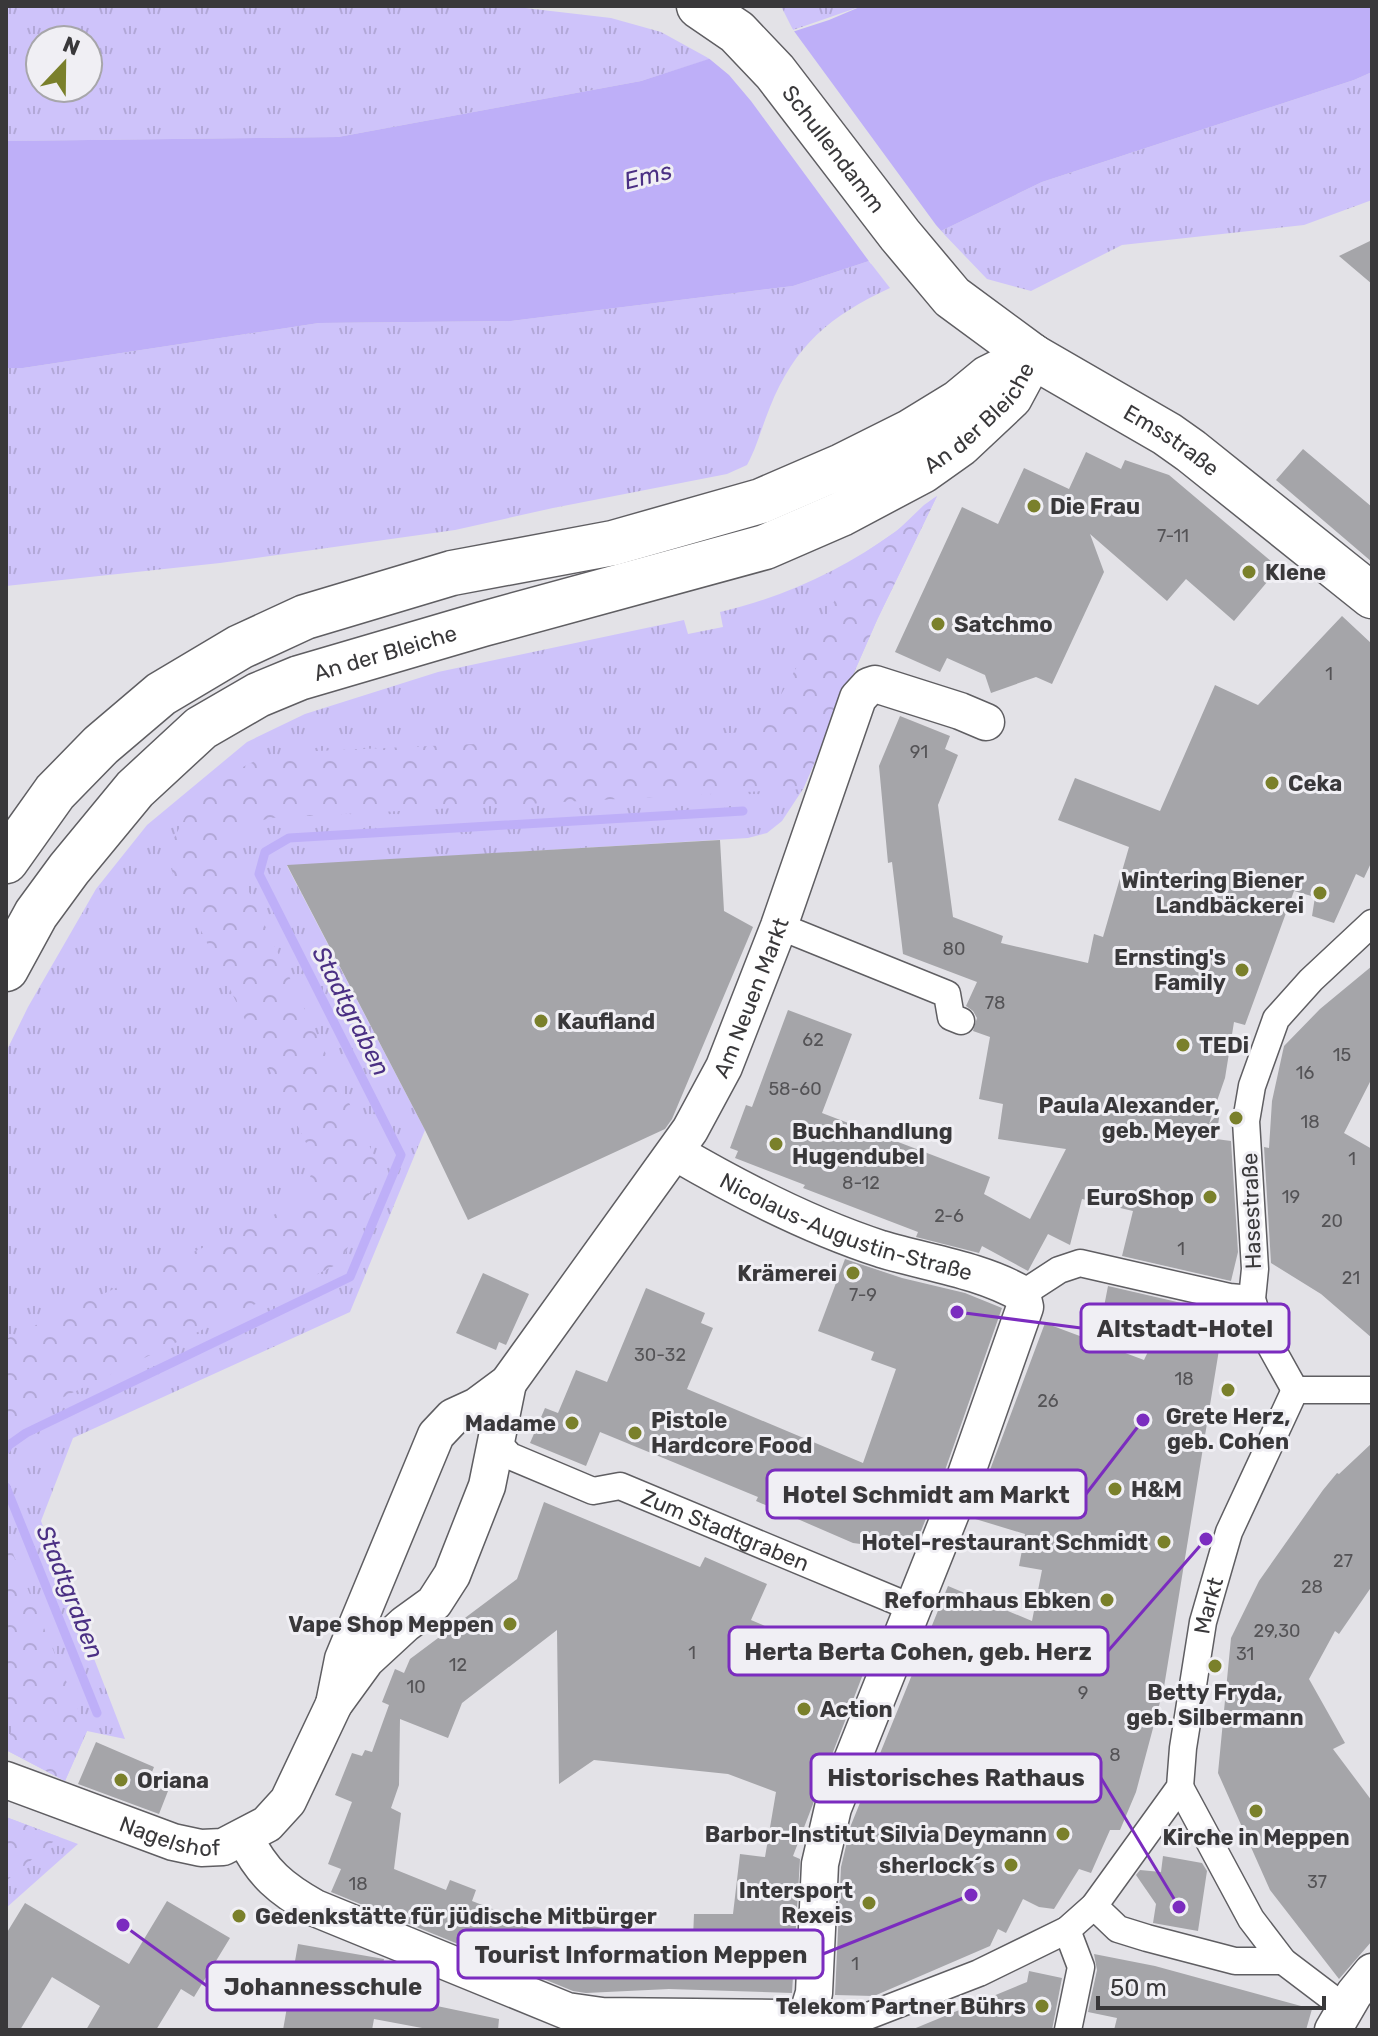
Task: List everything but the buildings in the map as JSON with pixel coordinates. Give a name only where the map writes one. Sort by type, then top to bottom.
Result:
[{"type":"street","name":"Schullendamm","points":[[705,7],[737,32],[775,72],[900,235],[958,302]]},
{"type":"street","name":"Emsstraße","points":[[958,302],[1032,356],[1191,451],[1372,596]]},
{"type":"street","name":"An der Bleiche","points":[[6,861],[55,792],[101,745],[161,694],[240,647],[305,617],[452,573],[613,543],[761,501],[910,432],[959,402],[988,378],[1032,356]]},
{"type":"street","name":"An der Bleiche","points":[[6,969],[36,914],[69,869],[135,789],[201,728],[258,695],[299,678],[453,632],[765,547],[841,514],[922,471],[960,444],[1010,397],[1032,356]]},
{"type":"street","name":"Am Neuen Markt","points":[[334,1704],[343,1659],[436,1435],[453,1417],[477,1406],[508,1383],[675,1152],[724,1067],[779,926],[858,698],[869,686],[887,687],[986,722]]},
{"type":"street","name":"Hasestraße","points":[[1295,1390],[1261,1329],[1252,1299],[1255,1269],[1246,1121],[1262,1055],[1276,1019],[1311,980],[1372,923]]},
{"type":"street","name":"Am Neuen Markt","points":[[779,926],[947,994],[951,1017],[961,1021]]},
{"type":"street","name":"Nicolaus-Augustin-Straße","points":[[675,1152],[797,1216],[879,1248],[1003,1283],[1022,1294]]},
{"type":"street","points":[[1252,1299],[1229,1297],[1080,1263],[1059,1270],[1022,1294],[1025,1307],[1022,1319],[963,1483],[840,1787],[820,1864],[814,1993],[803,2029],[868,2016],[979,1973],[1067,1930],[1094,1906],[1180,1787],[1251,1919],[1283,1961],[1351,2001]]},
{"type":"street","name":"Am Neuen Markt","points":[[245,1838],[267,1824],[288,1801],[334,1704],[366,1660],[405,1624],[434,1603],[452,1575],[487,1486],[508,1383]]},
{"type":"street","points":[[1295,1390],[1372,1390]]},
{"type":"street","name":"Markt","points":[[1180,1787],[1183,1748],[1203,1622],[1229,1532],[1295,1390]]},
{"type":"street","name":"Zum Stadtgraben","points":[[496,1441],[510,1456],[593,1491],[620,1486],[913,1608]]},
{"type":"street","name":"Nagelshof","points":[[10,1781],[173,1842],[212,1848],[245,1838],[257,1862],[285,1891],[315,1908],[567,2011],[602,2016],[778,2018],[803,2029]]},
{"type":"street","points":[[1094,1906],[1118,1929],[1147,1938],[1235,1961],[1283,1961]]},
{"type":"street","points":[[1067,1930],[1081,1967],[1068,2030]]},
{"type":"green space","points":[[6,6],[508,6],[611,18],[661,32],[710,59],[641,81],[338,137],[6,141]]},
{"type":"green space","points":[[781,6],[862,6],[793,30]]},
{"type":"green space","points":[[1372,72],[1372,200],[1304,225],[1122,245],[1031,291],[987,279],[941,231],[1042,182]]},
{"type":"green space","points":[[869,261],[890,288],[849,310],[803,349],[780,385],[747,465],[727,474],[455,530],[220,563],[6,586],[6,368],[23,368],[319,323],[511,321],[793,286]]},
{"type":"green space","points":[[937,496],[877,620],[803,789],[782,821],[767,833],[748,838],[287,866],[425,1130],[350,1312],[73,1438],[41,1521],[125,1739],[87,1731],[65,1781],[6,1750],[6,1052],[28,1007],[96,889],[147,825],[247,742],[305,714],[438,672],[684,620],[688,634],[723,627],[720,612],[766,599],[834,570],[895,532]]},
{"type":"green space","points":[[937,496],[877,620],[803,789],[270,818],[248,825],[235,846],[241,875],[380,1168],[342,1262],[6,1425],[6,1339],[299,1203],[316,1163],[172,872],[174,838],[191,806],[214,781],[255,761],[294,752],[751,732],[766,721],[860,556],[898,530]]},
{"type":"green space","points":[[6,1537],[87,1731],[65,1781],[6,1750],[15,1717],[6,1697]]},
{"type":"green space","points":[[6,1817],[78,1844],[6,1908]]},
{"type":"green space","points":[[6,1817],[59,1837],[6,1881]]},
{"type":"water","name":"Ems","points":[[862,6],[1372,6],[1372,72],[1042,182],[941,231],[869,261],[793,286],[511,321],[319,323],[23,368],[6,368],[6,141],[338,137],[641,81],[829,20]]},
{"type":"pier","points":[[791,27],[944,234],[871,264],[751,101],[729,75],[706,56]]},
{"type":"waterway","name":"Stadtgraben","points":[[6,1450],[26,1433],[350,1277],[401,1155],[259,874],[265,852],[289,838],[743,811]]},
{"type":"waterway","name":"Stadtgraben","points":[[6,1487],[97,1713]]},
{"type":"place","name":"Die Frau","points":[[1034,506]]},
{"type":"place","name":"Klene","points":[[1249,572]]},
{"type":"place","name":"Satchmo","points":[[938,624]]},
{"type":"place","name":"Ceka","points":[[1272,783]]},
{"type":"place","name":"Wintering Biener Landbäckerei","points":[[1320,893]]},
{"type":"place","name":"Ernsting's Family","points":[[1242,970]]},
{"type":"place","name":"Kaufland","points":[[541,1021]]},
{"type":"place","name":"TEDi","points":[[1183,1045]]},
{"type":"place","name":"Paula Alexander, geb. Meyer","points":[[1236,1118]]},
{"type":"place","name":"Buchhandlung Hugendubel","points":[[776,1144]]},
{"type":"place","name":"EuroShop","points":[[1210,1197]]},
{"type":"place","name":"Krämerei","points":[[853,1273]]},
{"type":"place","name":"Altstadt-Hotel","points":[[957,1312]]},
{"type":"place","name":"Grete Herz, geb. Cohen","points":[[1228,1390]]},
{"type":"place","name":"Hotel Schmidt am Markt","points":[[1143,1420]]},
{"type":"place","name":"Madame","points":[[572,1423]]},
{"type":"place","name":"Pistole Hardcore Food","points":[[635,1433]]},
{"type":"place","name":"H&M","points":[[1115,1489]]},
{"type":"place","name":"Herta Berta Cohen, geb. Herz","points":[[1206,1539]]},
{"type":"place","name":"Hotel-restaurant Schmidt","points":[[1164,1542]]},
{"type":"place","name":"Reformhaus Ebken","points":[[1107,1600]]},
{"type":"place","name":"Vape Shop Meppen","points":[[510,1624]]},
{"type":"place","name":"Betty Fryda, geb. Silbermann","points":[[1215,1666]]},
{"type":"place","name":"Action","points":[[804,1709]]},
{"type":"place","name":"Oriana","points":[[121,1780]]},
{"type":"place","name":"Kirche in Meppen","points":[[1256,1811]]},
{"type":"place","name":"Barbor-Institut Silvia Deymann","points":[[1063,1834]]},
{"type":"place","name":"sherlock´s","points":[[1011,1865]]},
{"type":"place","name":"Tourist Information Meppen","points":[[971,1895]]},
{"type":"place","name":"Intersport Rexeis","points":[[869,1903]]},
{"type":"place","name":"Historisches Rathaus","points":[[1179,1907]]},
{"type":"place","name":"Gedenkstätte für jüdische Mitbürger","points":[[239,1916]]},
{"type":"place","name":"Johannesschule","points":[[123,1925]]},
{"type":"place","name":"Telekom Partner Bührs","points":[[1042,2006]]}]
